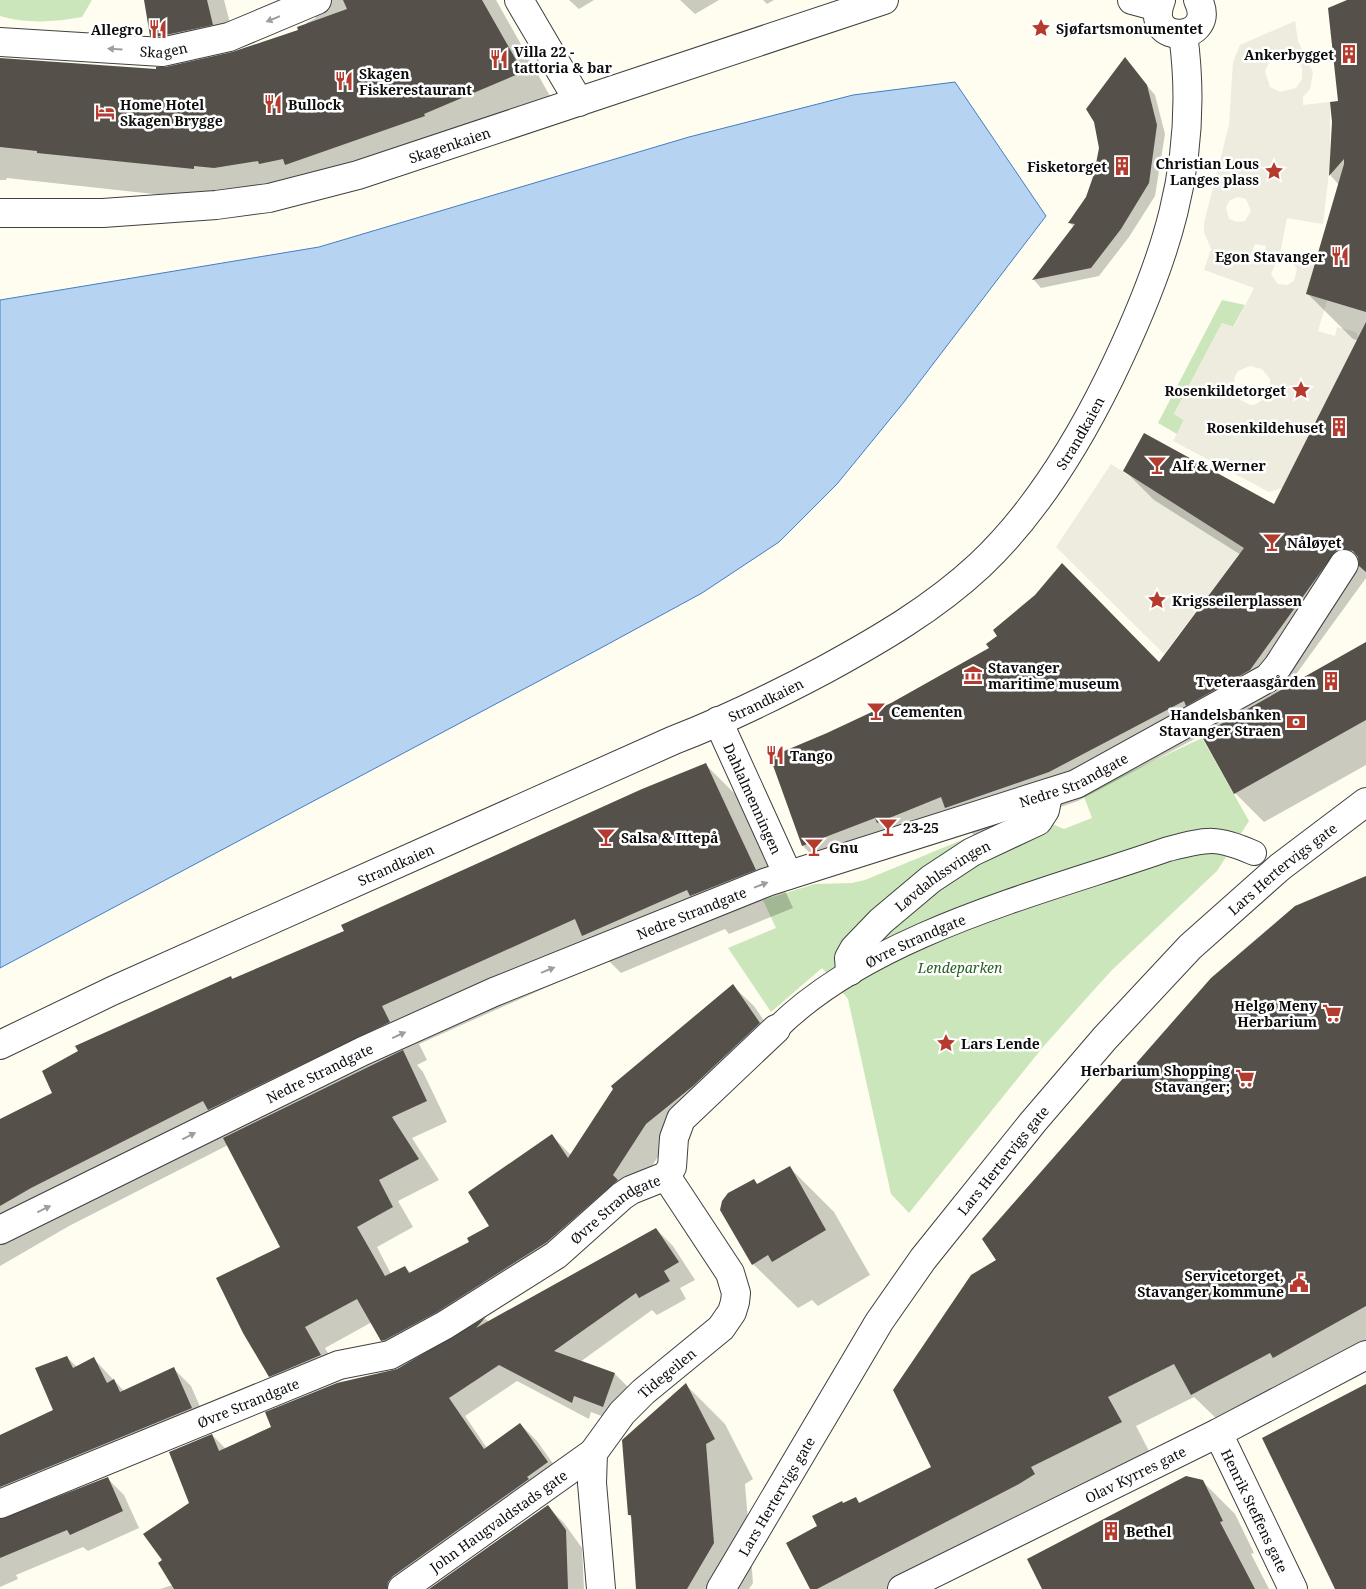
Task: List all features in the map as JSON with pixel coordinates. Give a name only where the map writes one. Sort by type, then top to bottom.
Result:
[{"type":"street","name":"Skagen","points":[[0,42],[162,52],[229,37],[317,0]]},
{"type":"street","points":[[519,0],[579,102]]},
{"type":"street","name":"Skagenkaien","points":[[0,213],[161,210],[269,198],[358,176],[884,0]]},
{"type":"street","points":[[1132,0],[1160,3],[1158,14],[1163,27],[1176,34],[1190,32],[1200,20],[1204,2]]},
{"type":"street","name":"Strandkaien","points":[[0,1045],[112,991],[718,721],[756,706],[870,645],[937,601],[981,564],[1021,518],[1058,469],[1098,401],[1132,333],[1163,254],[1182,177],[1186,141],[1187,70],[1183,34]]},
{"type":"street","name":"Nedre Strandgate","points":[[0,1230],[363,1051],[485,996],[788,875],[1048,795],[1097,774],[1263,682],[1278,666],[1344,564]]},
{"type":"street","name":"Dahlalmenningen","points":[[718,721],[788,875]]},
{"type":"street","name":"Løvdahlssvingen","points":[[850,972],[849,958],[854,949],[907,897],[972,852],[1032,825],[1042,816],[1048,795]]},
{"type":"street","name":"Lars Hertervigs gate","points":[[721,1589],[880,1322],[924,1259],[1033,1122],[1105,1038],[1190,948],[1280,867],[1366,802]]},
{"type":"street","name":"Øvre Strandgate","points":[[0,1504],[339,1365],[390,1355],[445,1325],[556,1255],[631,1190],[666,1176],[672,1167],[672,1146],[681,1119],[776,1029],[818,994],[850,972],[920,937],[978,914],[1168,849],[1201,841],[1217,840],[1232,843],[1254,853]]},
{"type":"street","name":"Tidegeilen","points":[[594,1453],[622,1413],[643,1392],[721,1328],[732,1312],[735,1302],[736,1293],[730,1273],[666,1176]]},
{"type":"street","name":"Olav Kyrres gate","points":[[902,1589],[930,1582],[1366,1355]]},
{"type":"street","name":"Henrik Steffens gate","points":[[1218,1433],[1294,1589]]},
{"type":"street","points":[[594,1453],[592,1483],[601,1589]]},
{"type":"street","name":"John Haugvaldstads gate","points":[[402,1589],[594,1453]]},
{"type":"green space","points":[[0,0],[92,0],[82,17],[41,21],[10,19],[0,16]]},
{"type":"green space","points":[[1222,300],[1245,305],[1233,327],[1222,323],[1174,414],[1184,420],[1177,434],[1158,423]]},
{"type":"green space","name":"Lendeparken","points":[[1202,738],[1249,821],[1217,871],[1112,970],[1083,1002],[1043,1047],[909,1213],[891,1194],[848,999],[822,968],[771,1012],[728,948],[776,928],[763,900],[815,884],[852,883],[865,880],[1027,813],[1064,829],[1092,818],[1083,794]]},
{"type":"shaded area","points":[[1295,21],[1298,41],[1313,72],[1310,89],[1303,97],[1303,105],[1330,102],[1330,164],[1323,224],[1287,218],[1280,254],[1315,262],[1307,294],[1327,300],[1318,331],[1335,336],[1337,327],[1356,332],[1366,353],[1348,358],[1282,488],[1269,492],[1173,441],[1184,420],[1174,414],[1222,323],[1234,327],[1254,288],[1204,270],[1211,249],[1204,232],[1204,223],[1229,125],[1233,62],[1240,45]],"holes":[[[1285,55],[1290,56],[1299,63],[1302,68],[1302,79],[1296,88],[1280,92],[1270,87],[1265,71],[1270,61]],[[1238,197],[1246,199],[1251,211],[1245,221],[1237,222],[1229,219],[1226,207],[1230,200]],[[1255,244],[1266,246],[1264,256],[1259,264],[1249,259]],[[1284,260],[1292,262],[1297,269],[1294,281],[1287,285],[1278,284],[1271,274],[1276,263]],[[1250,366],[1262,369],[1270,379],[1267,397],[1256,404],[1250,405],[1239,399],[1233,389],[1235,376],[1238,371]]]},
{"type":"shaded area","name":"Krigsseilerplassen","points":[[1111,464],[1215,529],[1224,516],[1256,558],[1240,553],[1164,654],[1056,547]]},
{"type":"water","points":[[955,82],[1046,216],[904,402],[837,484],[779,542],[702,593],[0,968],[0,300],[319,247],[689,137],[853,95]]},
{"type":"building","points":[[144,0],[207,0],[213,25],[161,36],[150,36]]},
{"type":"building","points":[[343,0],[482,0],[523,72],[424,114],[425,116],[285,165],[283,159],[259,164],[258,161],[214,168],[194,166],[194,169],[37,153],[37,151],[0,147],[0,58],[156,69],[156,67],[165,67],[232,52],[298,30],[297,27],[347,9]]},
{"type":"building","points":[[1347,0],[1366,0],[1366,312],[1306,294],[1344,164],[1344,159],[1329,176],[1332,122],[1330,102],[1338,101],[1328,8]]},
{"type":"building","name":"Fisketorget","points":[[1125,57],[1147,85],[1157,125],[1149,183],[1121,229],[1091,268],[1032,280],[1075,224],[1068,223],[1086,197],[1094,174],[1099,148],[1094,122],[1086,109]]},
{"type":"building","points":[[1366,322],[1366,572],[1359,566],[1358,557],[1353,551],[1338,548],[1250,670],[1186,706],[1184,701],[1049,772],[945,808],[941,797],[877,823],[875,818],[802,846],[770,757],[891,703],[989,648],[986,644],[997,636],[993,630],[1035,595],[1062,563],[1159,662],[1244,548],[1123,471],[1144,433],[1274,504]]},
{"type":"building","name":"Tveteraasgården","points":[[1366,642],[1366,720],[1234,794],[1200,733],[1207,729],[1205,733]]},
{"type":"building","points":[[706,763],[756,870],[690,896],[687,890],[582,936],[575,919],[382,1006],[390,1022],[208,1110],[203,1101],[31,1188],[0,1206],[0,1119],[52,1093],[42,1071],[78,1051],[75,1046],[231,976],[232,979],[344,931],[341,925],[642,789]]},
{"type":"building","name":"Herbarium Shopping Stavanger;","points":[[1366,876],[1366,1306],[1273,1358],[1270,1353],[1191,1395],[1174,1364],[1108,1397],[1122,1422],[1031,1467],[1035,1474],[1019,1484],[817,1589],[810,1589],[786,1543],[817,1526],[812,1516],[842,1501],[843,1503],[856,1497],[859,1503],[931,1467],[893,1390],[971,1275],[996,1260],[982,1239],[1211,978],[1295,906]]},
{"type":"building","points":[[733,984],[760,1023],[693,1086],[646,1124],[613,1175],[618,1180],[547,1242],[437,1312],[385,1340],[381,1341],[357,1299],[305,1327],[321,1355],[269,1377],[243,1333],[216,1278],[280,1247],[223,1138],[403,1050],[427,1101],[392,1117],[419,1159],[379,1180],[393,1207],[357,1227],[385,1276],[405,1266],[409,1273],[469,1242],[467,1238],[489,1226],[468,1192],[552,1134],[568,1158],[613,1089],[611,1086]]},
{"type":"building","points":[[790,1166],[826,1230],[772,1262],[768,1255],[752,1265],[720,1210],[722,1201],[728,1193],[754,1179],[757,1184]]},
{"type":"building","points":[[656,1228],[679,1262],[664,1271],[670,1281],[639,1298],[636,1293],[554,1351],[615,1373],[603,1407],[574,1396],[572,1403],[499,1365],[449,1398],[484,1449],[520,1423],[548,1462],[527,1477],[529,1479],[393,1576],[388,1582],[387,1589],[174,1589],[158,1563],[162,1560],[143,1534],[189,1503],[169,1452],[212,1434],[219,1451],[271,1427],[265,1412],[337,1383],[397,1369],[486,1317],[476,1328]]},
{"type":"building","points":[[67,1356],[73,1368],[94,1357],[107,1383],[114,1379],[120,1392],[174,1367],[192,1408],[0,1487],[0,1435],[53,1410],[35,1368]]},
{"type":"building","points":[[686,1383],[715,1439],[706,1444],[714,1543],[687,1589],[636,1589],[631,1515],[628,1515],[622,1440]]},
{"type":"building","points":[[1366,1384],[1366,1589],[1335,1589],[1262,1438]]},
{"type":"building","points":[[1186,1476],[1203,1480],[1223,1521],[1220,1522],[1255,1589],[1042,1589],[1027,1559]]},
{"type":"building","points":[[108,1477],[123,1511],[70,1535],[67,1530],[0,1558],[0,1519]]},
{"type":"building","points":[[548,1505],[566,1530],[568,1589],[429,1589]]},
{"type":"place","name":"Sjøfartsmonumentet","points":[[1041,28]]},
{"type":"place","name":"Allegro","points":[[158,29]]},
{"type":"place","name":"Ankerbygget","points":[[1349,54]]},
{"type":"place","name":"Villa 22 - tattoria & bar","points":[[499,59]]},
{"type":"place","name":"Skagen Fiskerestaurant","points":[[344,81]]},
{"type":"place","name":"Bullock","points":[[273,104]]},
{"type":"place","name":"Home Hotel Skagen Brygge","points":[[105,112]]},
{"type":"place","name":"Fisketorget","points":[[1122,166]]},
{"type":"place","name":"Christian Lous Langes plass","points":[[1274,171]]},
{"type":"place","name":"Egon Stavanger","points":[[1340,256]]},
{"type":"place","name":"Rosenkildetorget","points":[[1301,390]]},
{"type":"place","name":"Rosenkildehuset","points":[[1339,427]]},
{"type":"place","name":"Alf & Werner","points":[[1157,465]]},
{"type":"place","name":"Nåløyet","points":[[1272,542]]},
{"type":"place","name":"Krigsseilerplassen","points":[[1157,600]]},
{"type":"place","name":"Stavanger maritime museum","points":[[973,675]]},
{"type":"place","name":"Tveteraasgården","points":[[1331,681]]},
{"type":"place","name":"Cementen","points":[[876,711]]},
{"type":"place","name":"Handelsbanken Stavanger Straen","points":[[1296,722]]},
{"type":"place","name":"Tango","points":[[775,755]]},
{"type":"place","name":"23-25","points":[[888,827]]},
{"type":"place","name":"Salsa & Ittepå","points":[[606,837]]},
{"type":"place","name":"Gnu","points":[[814,847]]},
{"type":"place","name":"Helgø Meny Herbarium","points":[[1332,1013]]},
{"type":"place","name":"Lars Lende","points":[[946,1043]]},
{"type":"place","name":"Herbarium Shopping Stavanger;","points":[[1245,1078]]},
{"type":"place","name":"Servicetorget, Stavanger kommune","points":[[1299,1283]]},
{"type":"place","name":"Bethel","points":[[1111,1531]]}]
